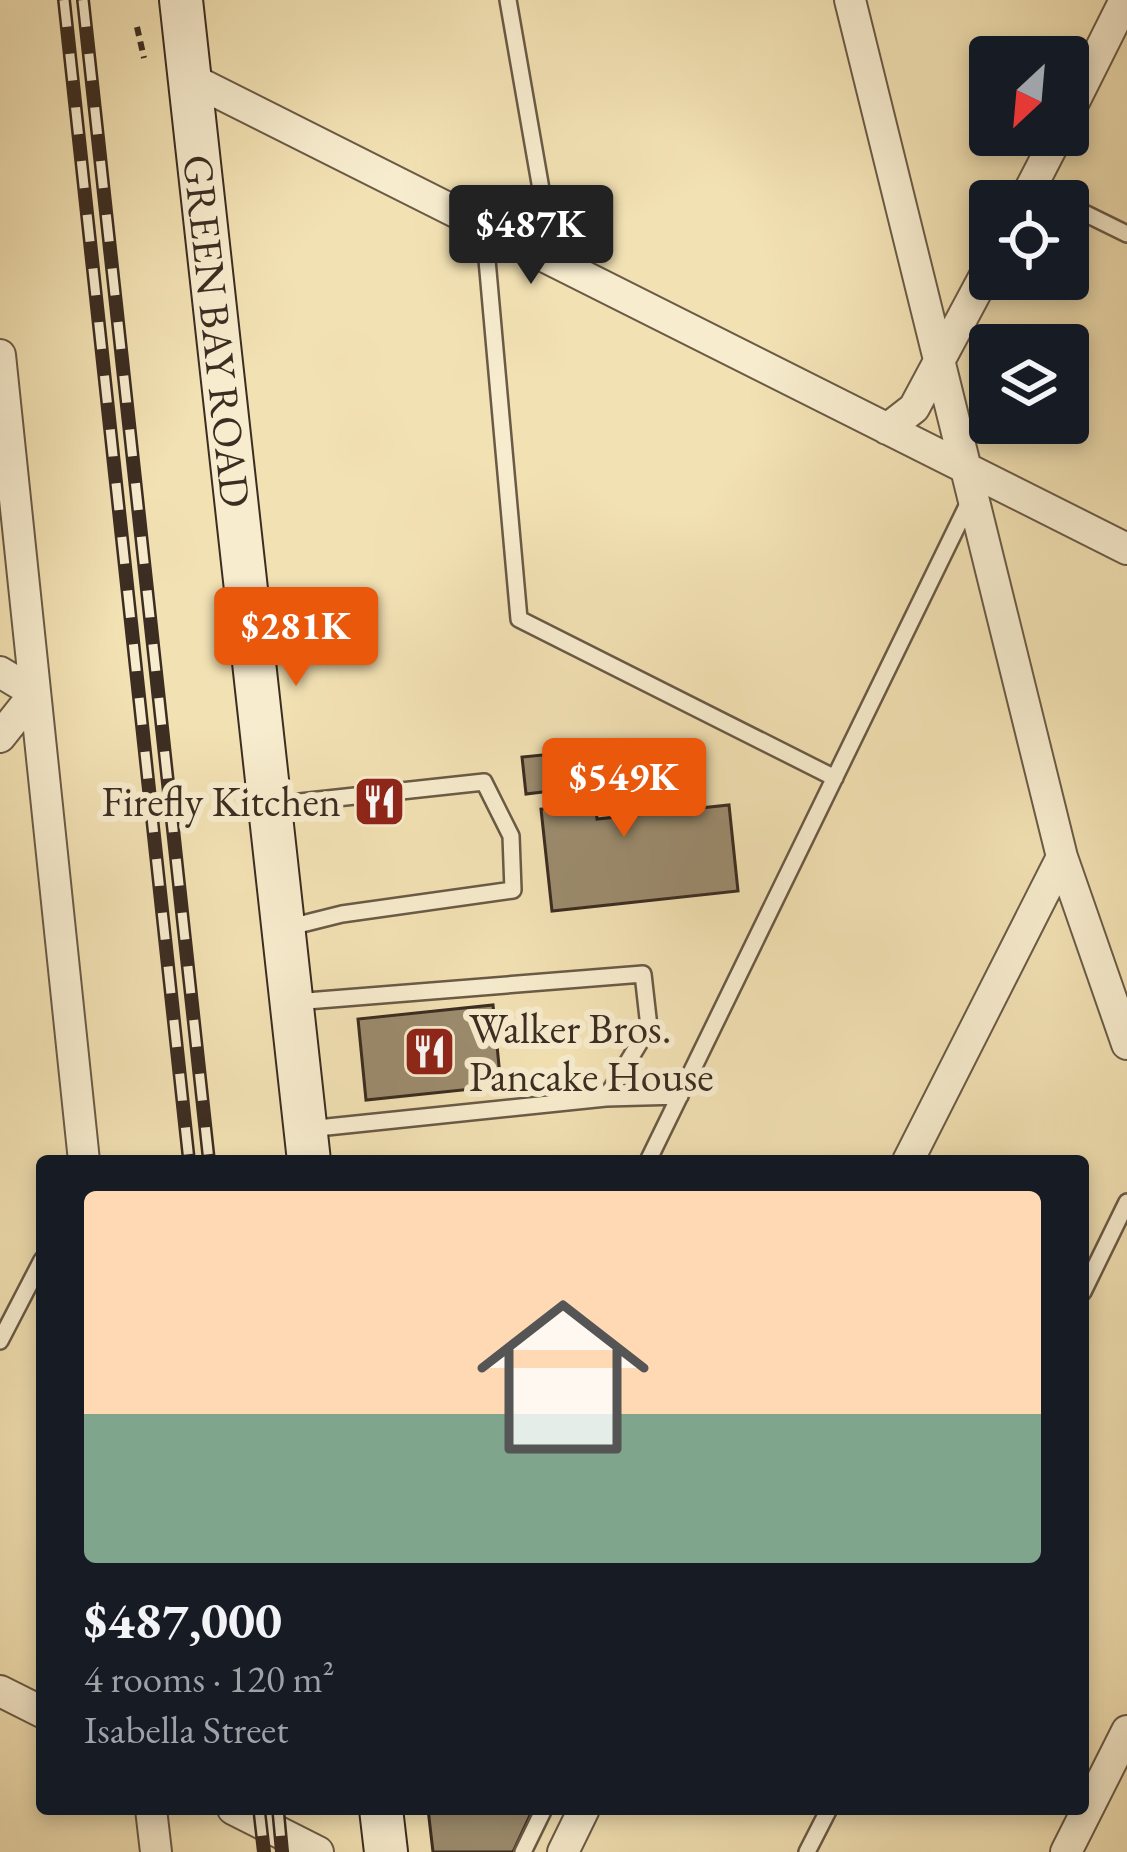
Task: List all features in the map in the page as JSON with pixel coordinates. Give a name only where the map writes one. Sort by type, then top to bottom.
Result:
[{"type":"main road","name":"GREEN BAY ROAD","points":[[181,0],[308,1145]]},
{"type":"main road","points":[[382,1815],[386,1852]]},
{"type":"street","points":[[850,0],[1062,856],[1127,1044]]},
{"type":"street","points":[[1089,72],[1125,0]]},
{"type":"street","points":[[189,78],[887,429],[969,482],[1127,549]]},
{"type":"street","points":[[887,429],[914,408],[972,300]]},
{"type":"street","points":[[0,355],[83,1155]]},
{"type":"street","points":[[0,672],[35,693]]},
{"type":"street","points":[[0,737],[35,693]]},
{"type":"street","points":[[911,1155],[1062,856]]},
{"type":"street","points":[[0,1691],[36,1709]]},
{"type":"street","points":[[1089,1806],[1127,1731]]},
{"type":"street","points":[[153,1815],[156,1852]]},
{"type":"street","points":[[245,1815],[318,1852]]},
{"type":"street","points":[[562,1852],[581,1815]]},
{"type":"street","points":[[1066,1852],[1085,1815]]},
{"type":"lane","points":[[508,0],[554,261]]},
{"type":"lane","points":[[1089,215],[1127,234]]},
{"type":"lane","points":[[484,226],[519,619],[835,778]]},
{"type":"lane","points":[[651,1155],[835,778],[969,482]]},
{"type":"lane","points":[[269,805],[484,782],[511,836],[513,890],[342,914],[283,929]]},
{"type":"lane","points":[[291,1003],[643,974],[649,1027],[606,1098]]},
{"type":"lane","points":[[308,1145],[606,1098],[680,1096]]},
{"type":"lane","points":[[1089,1280],[1127,1202]]},
{"type":"lane","points":[[0,1341],[36,1272]]},
{"type":"lane","points":[[523,1852],[541,1815]]},
{"type":"lane","points":[[808,1852],[826,1815]]},
{"type":"path","points":[[137,27],[144,58]]},
{"type":"building","points":[[614,748],[618,787],[594,789],[597,819],[729,805],[738,891],[552,911],[541,809],[553,808],[551,791],[526,794],[522,757]]},
{"type":"building","name":"Walker Bros. Pancake House","points":[[493,1005],[501,1086],[366,1100],[358,1019]]},
{"type":"building","points":[[429,1815],[530,1815],[513,1852],[433,1852]]},
{"type":"railway","points":[[64,0],[188,1155]]},
{"type":"railway","points":[[83,0],[208,1155]]},
{"type":"railway","points":[[260,1815],[264,1852]]},
{"type":"railway","points":[[279,1815],[282,1852]]},
{"type":"place","name":"Firefly Kitchen","points":[[380,801]]},
{"type":"place","name":"Walker Bros. Pancake House","points":[[430,1052]]}]
